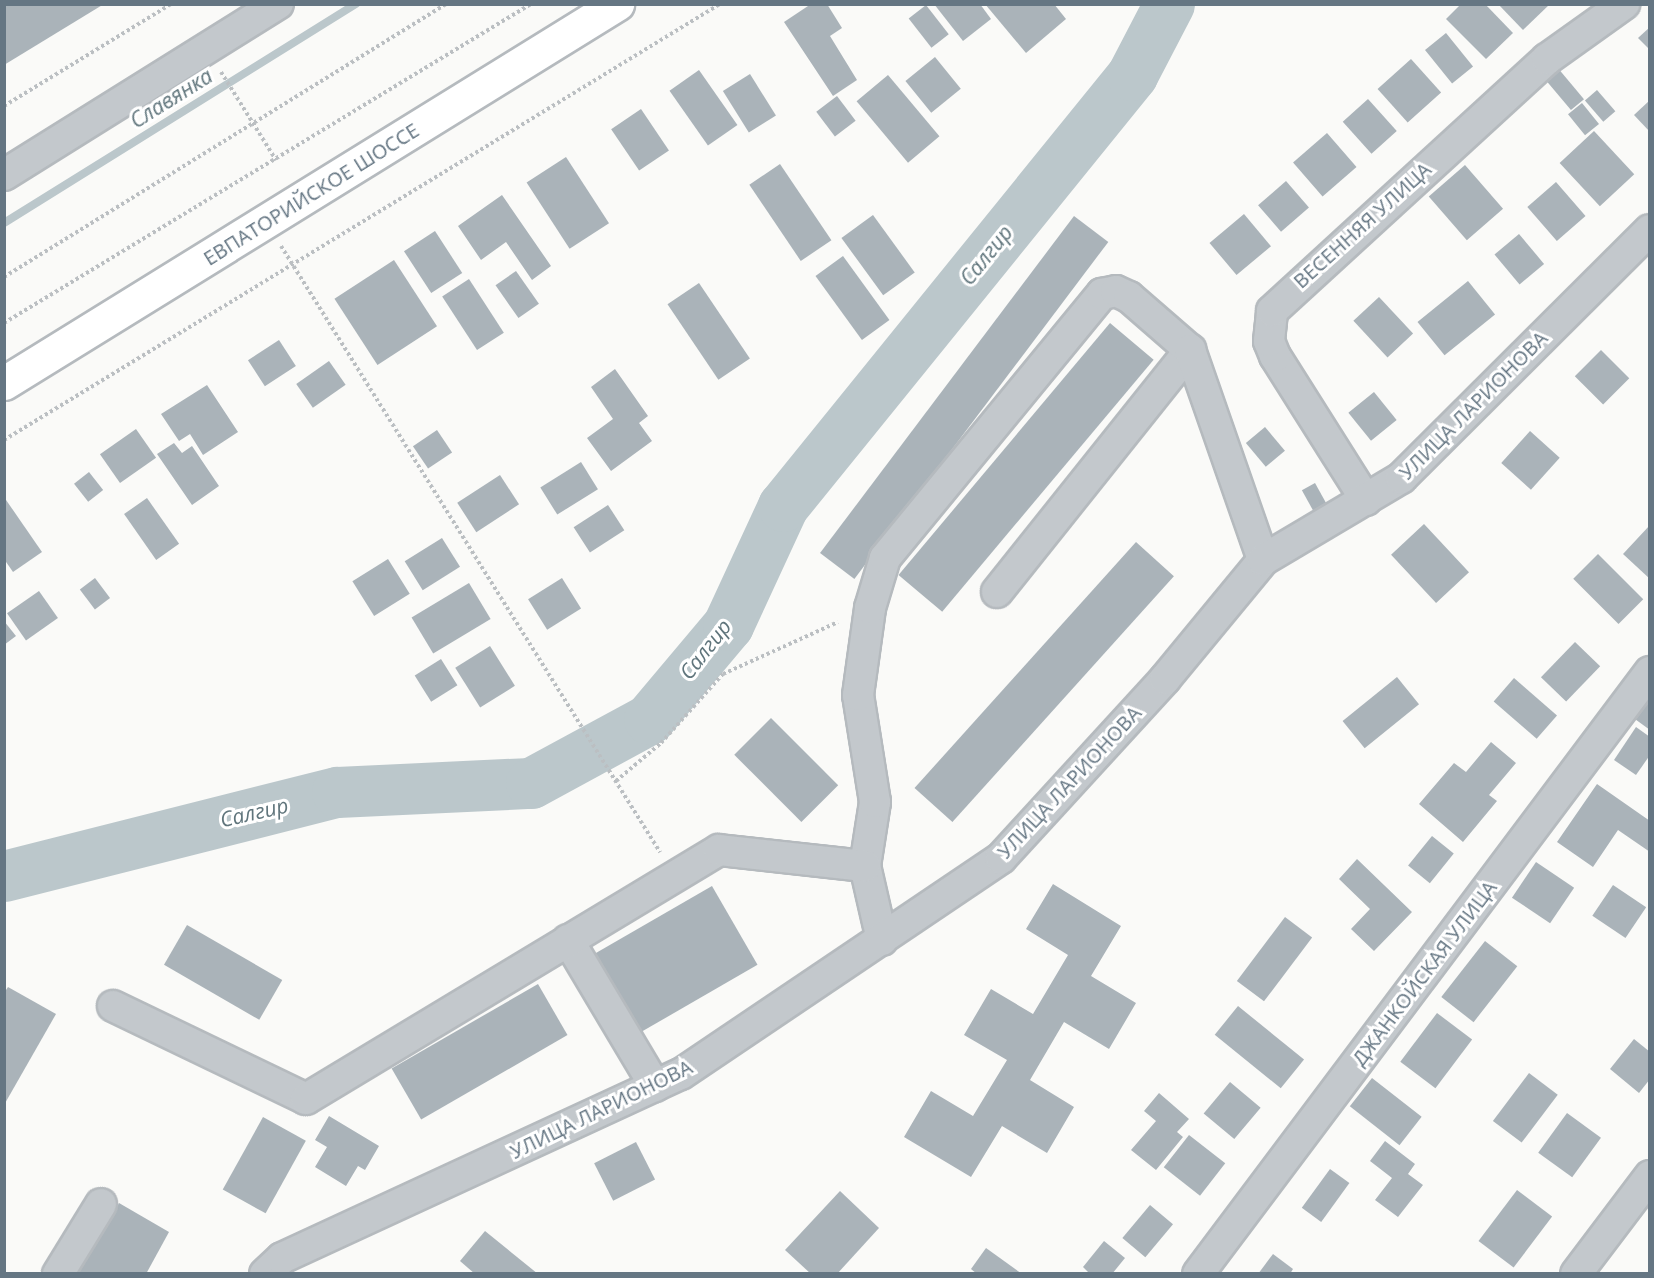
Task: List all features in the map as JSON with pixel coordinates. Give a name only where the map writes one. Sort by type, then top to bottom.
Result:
[{"type":"main road","name":"ЕВПАТОРИЙСКОЕ ШОССЕ","points":[[4,383],[617,4]]},
{"type":"street","points":[[4,175],[278,4]]},
{"type":"street","name":"ВЕСЕННЯЯ УЛИЦА","points":[[1366,500],[1275,356],[1269,334],[1272,311],[1547,59],[1624,4]]},
{"type":"street","name":"УЛИЦА ЛАРИОНОВА","points":[[265,1274],[282,1258],[655,1086],[882,940],[1001,858],[1165,679],[1263,560],[1401,478],[1650,230]]},
{"type":"street","points":[[882,940],[865,866],[875,802],[858,695],[870,608],[885,558],[1095,298],[1108,291],[1123,293],[1190,350],[1263,560]]},
{"type":"street","points":[[997,592],[1190,350]]},
{"type":"street","name":"ДЖАНКОЙСКАЯ УЛИЦА","points":[[1198,1274],[1650,672]]},
{"type":"street","points":[[113,1006],[306,1099],[719,850],[865,866]]},
{"type":"street","points":[[568,940],[655,1086]]},
{"type":"street","points":[[1576,1274],[1650,1176]]},
{"type":"street","points":[[58,1274],[101,1204]]},
{"type":"path","points":[[4,106],[171,4]]},
{"type":"path","points":[[4,278],[446,4]]},
{"type":"path","points":[[4,323],[531,4]]},
{"type":"path","points":[[4,440],[720,4]]},
{"type":"path","points":[[207,49],[276,160]]},
{"type":"path","points":[[266,222],[569,712],[616,781],[675,876]]},
{"type":"path","points":[[616,781],[661,743],[723,674],[870,608]]},
{"type":"building","points":[[4,4],[104,4],[4,65]]},
{"type":"building","points":[[811,4],[827,4],[842,28],[830,36],[857,80],[833,96],[784,22]]},
{"type":"building","points":[[934,4],[980,4],[991,19],[963,41]]},
{"type":"building","points":[[985,4],[1054,4],[1066,19],[1026,53]]},
{"type":"building","points":[[1461,4],[1485,4],[1513,33],[1486,59],[1446,19]]},
{"type":"building","points":[[1498,4],[1550,4],[1523,30]]},
{"type":"building","points":[[926,5],[949,34],[931,48],[909,19]]},
{"type":"building","points":[[1650,27],[1650,50],[1638,38]]},
{"type":"building","points":[[1446,33],[1473,66],[1452,83],[1425,50]]},
{"type":"building","points":[[935,57],[961,89],[931,113],[905,81]]},
{"type":"building","points":[[1411,59],[1441,92],[1408,123],[1378,89]]},
{"type":"building","points":[[1557,67],[1584,99],[1571,110],[1544,78]]},
{"type":"building","points":[[699,70],[737,125],[708,146],[670,91]]},
{"type":"building","points":[[750,74],[776,116],[749,133],[723,91]]},
{"type":"building","points":[[888,75],[939,136],[908,163],[857,101]]},
{"type":"building","points":[[1597,90],[1615,111],[1603,122],[1585,100]]},
{"type":"building","points":[[837,96],[856,121],[835,136],[816,112]]},
{"type":"building","points":[[1368,99],[1397,131],[1372,154],[1343,122]]},
{"type":"building","points":[[1650,100],[1650,132],[1634,115]]},
{"type":"building","points":[[1582,103],[1599,124],[1585,135],[1568,114]]},
{"type":"building","points":[[641,109],[669,150],[639,171],[611,129]]},
{"type":"building","points":[[1594,131],[1634,174],[1600,206],[1560,163]]},
{"type":"building","points":[[1327,133],[1357,167],[1323,196],[1293,163]]},
{"type":"building","points":[[566,157],[609,223],[570,249],[527,183]]},
{"type":"building","points":[[780,164],[831,240],[801,261],[749,185]]},
{"type":"building","points":[[1465,165],[1503,209],[1467,240],[1429,196]]},
{"type":"building","points":[[1286,181],[1309,207],[1281,232],[1258,205]]},
{"type":"building","points":[[1556,182],[1586,216],[1557,241],[1527,207]]},
{"type":"building","points":[[502,195],[551,266],[532,280],[506,242],[481,260],[458,226]]},
{"type":"building","points":[[1244,214],[1271,246],[1237,275],[1210,243]]},
{"type":"building","points":[[873,215],[915,272],[883,295],[841,238]]},
{"type":"building","points":[[1074,216],[1108,242],[854,579],[820,553]]},
{"type":"building","points":[[435,231],[462,273],[431,293],[404,251]]},
{"type":"building","points":[[1519,234],[1544,264],[1520,284],[1494,255]]},
{"type":"building","points":[[843,256],[889,320],[862,340],[815,276]]},
{"type":"building","points":[[394,260],[437,326],[377,365],[334,299]]},
{"type":"building","points":[[516,271],[539,304],[518,318],[496,285]]},
{"type":"building","points":[[469,279],[504,333],[477,350],[442,296]]},
{"type":"building","points":[[1468,281],[1495,314],[1445,355],[1417,322]]},
{"type":"building","points":[[699,283],[750,358],[718,380],[667,304]]},
{"type":"building","points":[[1379,297],[1413,334],[1388,357],[1353,321]]},
{"type":"building","points":[[1110,323],[1154,360],[942,612],[899,575]]},
{"type":"building","points":[[279,340],[296,366],[265,386],[248,360]]},
{"type":"building","points":[[1601,350],[1629,378],[1603,404],[1575,376]]},
{"type":"building","points":[[329,361],[346,385],[313,408],[296,384]]},
{"type":"building","points":[[615,369],[648,416],[639,423],[652,441],[611,471],[587,438],[613,419],[591,387]]},
{"type":"building","points":[[207,385],[238,432],[203,455],[190,434],[179,441],[161,414]]},
{"type":"building","points":[[1374,392],[1397,420],[1371,441],[1348,413]]},
{"type":"building","points":[[1265,427],[1285,451],[1266,467],[1246,443]]},
{"type":"building","points":[[136,429],[156,458],[120,483],[100,454]]},
{"type":"building","points":[[437,430],[452,452],[428,469],[413,446]]},
{"type":"building","points":[[1530,431],[1560,458],[1531,490],[1501,463]]},
{"type":"building","points":[[174,443],[182,453],[192,446],[219,486],[192,505],[157,454]]},
{"type":"building","points":[[581,462],[598,489],[557,515],[540,487]]},
{"type":"building","points":[[89,472],[103,490],[88,502],[74,484]]},
{"type":"building","points":[[500,475],[519,504],[476,532],[457,503]]},
{"type":"building","points":[[1315,483],[1328,506],[1314,513],[1302,490]]},
{"type":"building","points":[[4,497],[42,552],[13,572],[4,559]]},
{"type":"building","points":[[147,498],[179,544],[156,560],[124,514]]},
{"type":"building","points":[[608,505],[624,530],[590,552],[574,527]]},
{"type":"building","points":[[1424,524],[1469,572],[1436,603],[1391,555]]},
{"type":"building","points":[[1650,525],[1650,579],[1623,554]]},
{"type":"building","points":[[442,538],[460,567],[423,590],[405,561]]},
{"type":"building","points":[[1136,542],[1174,576],[952,822],[915,788]]},
{"type":"building","points":[[1598,554],[1643,599],[1619,624],[1573,579]]},
{"type":"building","points":[[388,559],[410,594],[374,616],[352,581]]},
{"type":"building","points":[[95,578],[110,598],[95,609],[80,589]]},
{"type":"building","points":[[562,578],[581,609],[547,630],[528,599]]},
{"type":"building","points":[[469,583],[491,619],[433,654],[412,618]]},
{"type":"building","points":[[39,591],[58,618],[26,640],[7,613]]},
{"type":"building","points":[[4,621],[16,636],[4,645]]},
{"type":"building","points":[[1575,642],[1600,666],[1566,702],[1541,677]]},
{"type":"building","points":[[490,646],[515,686],[480,708],[455,668]]},
{"type":"building","points":[[441,659],[457,685],[431,702],[415,675]]},
{"type":"building","points":[[1397,677],[1419,704],[1365,748],[1343,721]]},
{"type":"building","points":[[1514,678],[1557,715],[1537,739],[1494,701]]},
{"type":"building","points":[[1643,693],[1650,698],[1650,730],[1628,714]]},
{"type":"building","points":[[771,718],[838,785],[801,822],[734,755]]},
{"type":"building","points":[[1636,727],[1650,737],[1650,755],[1636,775],[1614,760]]},
{"type":"building","points":[[1491,742],[1516,763],[1489,795],[1497,801],[1463,842],[1419,804],[1454,763],[1466,772]]},
{"type":"building","points":[[1597,784],[1650,821],[1650,852],[1618,830],[1593,867],[1557,842]]},
{"type":"building","points":[[1432,836],[1454,854],[1430,883],[1408,866]]},
{"type":"building","points":[[1357,859],[1412,912],[1374,951],[1351,929],[1370,909],[1339,879]]},
{"type":"building","points":[[1536,862],[1574,888],[1550,923],[1512,898]]},
{"type":"building","points":[[1053,884],[1121,926],[1091,976],[1136,1003],[1109,1049],[1064,1022],[1030,1080],[1074,1107],[1047,1153],[1002,1126],[971,1177],[904,1137],[931,1091],[973,1116],[1007,1060],[964,1035],[991,989],[1033,1014],[1068,955],[1026,929]]},
{"type":"building","points":[[1613,885],[1646,907],[1625,938],[1592,916]]},
{"type":"building","points":[[712,886],[758,965],[637,1034],[592,956]]},
{"type":"building","points":[[1285,917],[1312,937],[1264,1001],[1237,981]]},
{"type":"building","points":[[187,925],[282,980],[259,1020],[164,965]]},
{"type":"building","points":[[1485,941],[1517,966],[1474,1022],[1441,997]]},
{"type":"building","points":[[538,984],[568,1035],[421,1120],[392,1068]]},
{"type":"building","points":[[8,987],[56,1014],[4,1105],[4,993]]},
{"type":"building","points":[[1238,1006],[1304,1059],[1281,1088],[1215,1035]]},
{"type":"building","points":[[1437,1013],[1472,1039],[1435,1088],[1400,1062]]},
{"type":"building","points":[[1634,1039],[1650,1052],[1650,1079],[1639,1093],[1610,1069]]},
{"type":"building","points":[[1529,1073],[1558,1095],[1522,1143],[1493,1121]]},
{"type":"building","points":[[1372,1078],[1422,1117],[1399,1145],[1350,1106]]},
{"type":"building","points":[[1230,1082],[1261,1108],[1234,1139],[1204,1113]]},
{"type":"building","points":[[1159,1093],[1189,1119],[1177,1132],[1183,1137],[1156,1170],[1131,1150],[1156,1121],[1144,1111]]},
{"type":"building","points":[[1567,1113],[1601,1138],[1572,1177],[1538,1153]]},
{"type":"building","points":[[329,1116],[379,1146],[365,1170],[358,1166],[346,1186],[315,1167],[327,1147],[315,1140]]},
{"type":"building","points":[[263,1117],[306,1141],[266,1213],[223,1190]]},
{"type":"building","points":[[1189,1135],[1225,1163],[1200,1196],[1164,1167]]},
{"type":"building","points":[[1385,1141],[1415,1164],[1408,1174],[1423,1185],[1398,1217],[1375,1200],[1392,1178],[1370,1161]]},
{"type":"building","points":[[636,1142],[655,1179],[613,1201],[594,1163]]},
{"type":"building","points":[[1330,1169],[1349,1183],[1321,1222],[1302,1208]]},
{"type":"building","points":[[1517,1190],[1552,1216],[1514,1268],[1478,1241]]},
{"type":"building","points":[[840,1191],[879,1228],[837,1274],[811,1274],[785,1250]]},
{"type":"building","points":[[119,1203],[169,1232],[146,1274],[78,1274]]},
{"type":"building","points":[[1150,1205],[1173,1224],[1145,1257],[1122,1238]]},
{"type":"building","points":[[485,1231],[538,1274],[475,1274],[460,1261]]},
{"type":"building","points":[[1104,1241],[1125,1258],[1112,1274],[1090,1274],[1083,1267]]},
{"type":"building","points":[[986,1248],[1022,1274],[977,1274],[971,1269]]},
{"type":"building","points":[[1273,1254],[1293,1269],[1290,1274],[1258,1274]]},
{"type":"waterway","name":"Славянка","points":[[4,223],[356,4]]},
{"type":"waterway","name":"Салгир","points":[[4,876],[337,792],[531,783],[649,719],[728,625],[783,506],[1132,75],[1169,4]]}]
